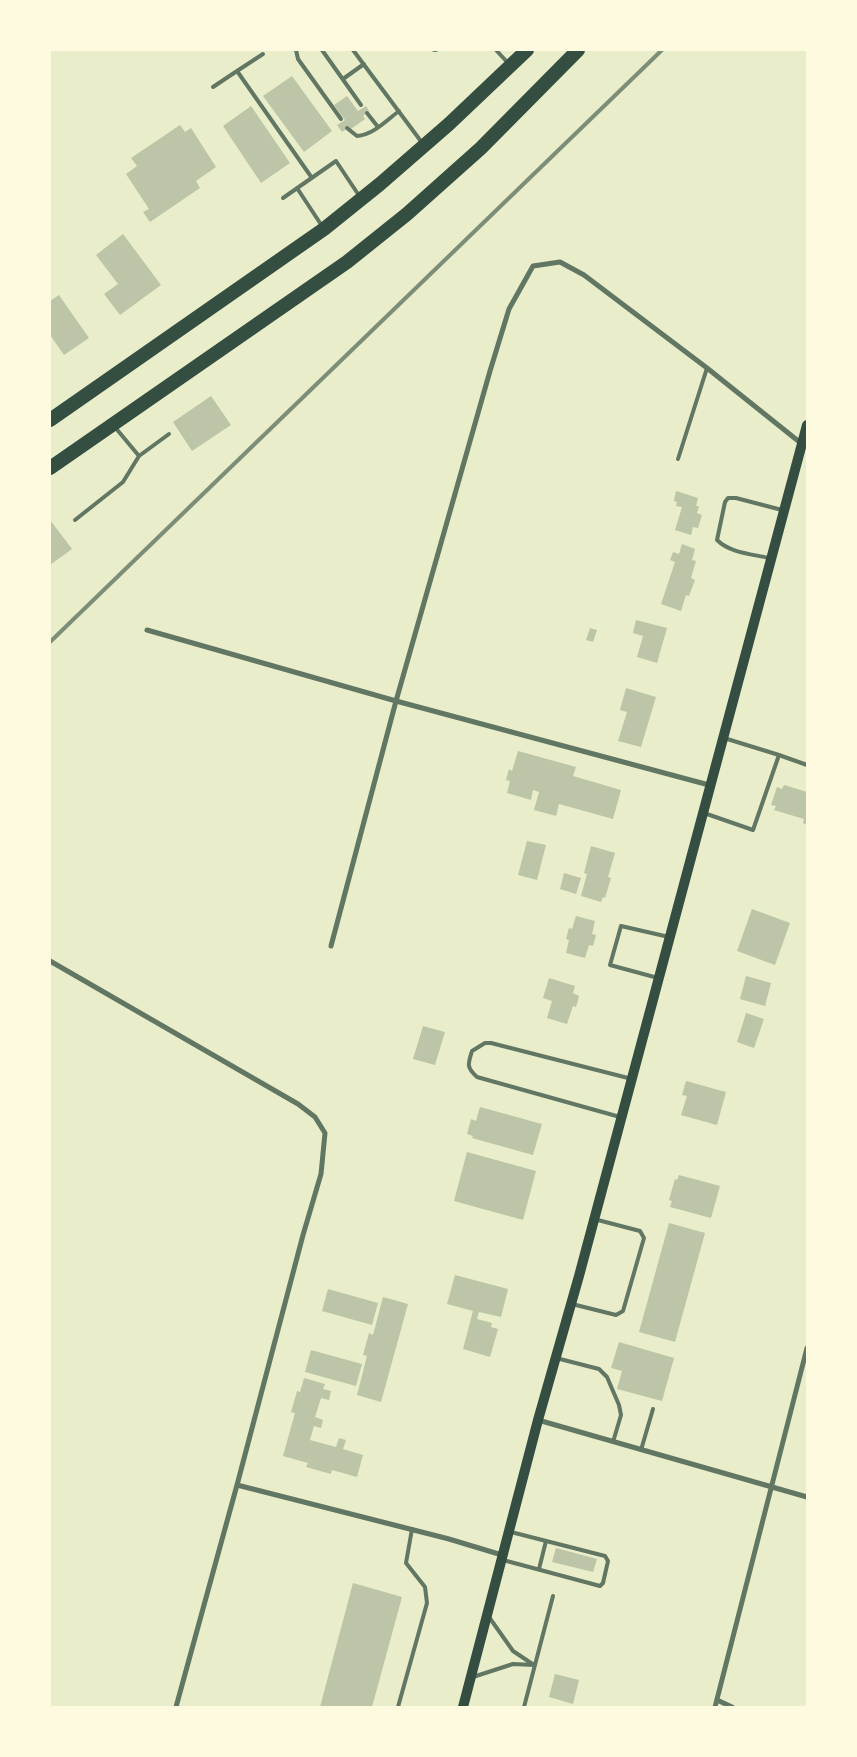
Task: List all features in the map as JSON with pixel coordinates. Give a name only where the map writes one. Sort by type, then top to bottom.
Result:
[{"type":"highway","points":[[50,420],[324,229],[425,145],[526,50]]},
{"type":"highway","points":[[50,468],[347,262],[407,214],[481,148],[578,50]]},
{"type":"main road","points":[[462,1707],[807,425]]},
{"type":"street","points":[[331,946],[396,701],[490,371],[509,309],[533,266],[560,262],[584,275],[707,368],[802,444]]},
{"type":"street","points":[[147,630],[396,701],[709,785]]},
{"type":"street","points":[[50,961],[298,1104],[315,1117],[325,1133],[321,1174],[261,1390],[238,1485],[176,1707]]},
{"type":"street","points":[[715,1707],[807,1348]]},
{"type":"street","points":[[538,1420],[807,1497]]},
{"type":"street","points":[[238,1485],[412,1529],[502,1557]]},
{"type":"street","points":[[717,1700],[732,1707]]},
{"type":"lane","points":[[296,50],[298,59],[341,119]]},
{"type":"lane","points":[[322,50],[361,105]]},
{"type":"lane","points":[[353,50],[425,145]]},
{"type":"lane","points":[[496,50],[510,65]]},
{"type":"lane","points":[[213,87],[263,54]]},
{"type":"lane","points":[[343,79],[364,64]]},
{"type":"lane","points":[[237,71],[312,178]]},
{"type":"lane","points":[[348,128],[358,136],[364,135],[399,111]]},
{"type":"lane","points":[[367,113],[378,127]]},
{"type":"lane","points":[[283,198],[336,161],[361,199]]},
{"type":"lane","points":[[297,188],[324,229]]},
{"type":"lane","points":[[678,459],[707,368]]},
{"type":"lane","points":[[113,425],[139,456]]},
{"type":"lane","points":[[76,520],[123,482],[139,456],[169,434]]},
{"type":"lane","points":[[772,558],[732,549],[717,540],[725,502],[728,498],[736,498],[784,510]]},
{"type":"lane","points":[[723,738],[807,765]]},
{"type":"lane","points":[[702,812],[753,830],[779,755]]},
{"type":"lane","points":[[658,978],[610,965],[621,926],[669,938]]},
{"type":"lane","points":[[622,1117],[478,1077],[470,1071],[468,1065],[472,1051],[485,1043],[491,1043],[632,1079]]},
{"type":"lane","points":[[572,1304],[616,1315],[623,1311],[644,1238],[640,1231],[594,1219]]},
{"type":"lane","points":[[556,1358],[599,1369],[607,1377],[619,1405],[621,1415],[613,1442]]},
{"type":"lane","points":[[641,1450],[654,1409]]},
{"type":"lane","points":[[398,1707],[427,1603],[425,1587],[406,1563],[412,1529]]},
{"type":"lane","points":[[502,1557],[600,1586],[603,1583],[608,1561],[605,1556],[508,1531]]},
{"type":"lane","points":[[538,1569],[546,1541]]},
{"type":"lane","points":[[524,1707],[553,1596]]},
{"type":"lane","points":[[487,1615],[513,1651],[534,1666]]},
{"type":"lane","points":[[471,1678],[513,1664],[534,1666]]},
{"type":"building","points":[[292,76],[332,131],[304,152],[263,96]]},
{"type":"building","points":[[347,96],[358,111],[366,106],[369,111],[363,116],[365,119],[351,129],[349,127],[342,132],[337,125],[345,120],[334,105]]},
{"type":"building","points":[[251,106],[290,163],[261,183],[223,126]]},
{"type":"building","points":[[180,125],[185,132],[191,128],[216,167],[196,181],[200,188],[150,222],[143,212],[149,209],[126,174],[137,166],[131,158]]},
{"type":"building","points":[[123,234],[161,285],[120,315],[104,294],[118,284],[96,255]]},
{"type":"building","points":[[59,295],[89,338],[64,355],[50,335],[50,301]]},
{"type":"building","points":[[211,396],[231,425],[192,451],[173,422]]},
{"type":"building","points":[[676,491],[698,498],[696,506],[699,506],[697,513],[702,515],[698,528],[693,527],[691,535],[675,530],[682,507],[676,506],[677,502],[674,501]]},
{"type":"building","points":[[50,520],[72,549],[50,565]]},
{"type":"building","points":[[682,544],[695,549],[692,560],[696,561],[691,578],[695,580],[689,596],[686,595],[681,611],[661,604],[675,562],[670,560],[673,552],[679,554]]},
{"type":"building","points":[[636,620],[667,628],[657,663],[637,657],[643,636],[633,633]]},
{"type":"building","points":[[590,628],[597,630],[593,642],[586,640]]},
{"type":"building","points":[[626,688],[656,697],[641,747],[618,741],[627,712],[620,710]]},
{"type":"building","points":[[518,751],[576,767],[573,776],[621,790],[613,819],[559,804],[556,816],[534,810],[539,792],[533,790],[531,800],[507,793],[510,781],[506,780],[509,769],[512,771]]},
{"type":"building","points":[[784,785],[807,792],[807,825],[803,823],[804,819],[774,810],[776,806],[771,805],[777,787],[782,789]]},
{"type":"building","points":[[527,841],[546,845],[537,880],[518,875]]},
{"type":"building","points":[[591,846],[615,853],[608,877],[611,878],[605,898],[603,897],[601,902],[581,896],[587,874],[584,873]]},
{"type":"building","points":[[564,873],[581,878],[576,894],[560,889]]},
{"type":"building","points":[[752,909],[790,923],[775,965],[737,951]]},
{"type":"building","points":[[576,916],[595,921],[592,934],[596,935],[593,946],[589,945],[585,958],[566,953],[569,940],[566,939],[569,928],[572,929]]},
{"type":"building","points":[[746,976],[771,983],[765,1006],[740,999]]},
{"type":"building","points":[[549,978],[575,986],[573,993],[579,996],[576,1007],[573,1006],[567,1024],[547,1018],[552,1001],[543,998]]},
{"type":"building","points":[[746,1013],[764,1019],[754,1048],[737,1042]]},
{"type":"building","points":[[423,1026],[445,1032],[435,1065],[413,1059]]},
{"type":"building","points":[[686,1081],[726,1092],[717,1125],[681,1115],[687,1096],[682,1095]]},
{"type":"building","points":[[480,1107],[542,1124],[533,1155],[472,1138],[473,1136],[467,1134],[471,1119],[476,1121]]},
{"type":"building","points":[[467,1152],[536,1171],[523,1220],[454,1201]]},
{"type":"building","points":[[679,1175],[720,1186],[711,1218],[670,1207],[672,1201],[669,1200],[675,1179],[677,1180]]},
{"type":"building","points":[[669,1223],[705,1233],[675,1342],[639,1332]]},
{"type":"building","points":[[455,1275],[508,1289],[501,1317],[479,1312],[477,1319],[492,1323],[491,1327],[498,1329],[490,1357],[463,1349],[473,1311],[447,1304]]},
{"type":"building","points":[[328,1289],[378,1303],[372,1325],[322,1311]]},
{"type":"building","points":[[383,1297],[408,1304],[381,1402],[357,1395],[367,1356],[363,1355],[369,1333],[373,1335]]},
{"type":"building","points":[[619,1342],[674,1358],[662,1401],[617,1389],[622,1371],[611,1368]]},
{"type":"building","points":[[311,1350],[362,1364],[356,1386],[305,1372]]},
{"type":"building","points":[[304,1378],[325,1384],[323,1389],[331,1391],[329,1400],[321,1398],[315,1417],[323,1420],[321,1428],[314,1426],[310,1440],[336,1447],[339,1438],[346,1440],[343,1449],[363,1455],[357,1477],[332,1470],[331,1474],[306,1467],[308,1463],[283,1456],[295,1413],[291,1412],[297,1391],[300,1392]]},
{"type":"building","points":[[556,1548],[597,1559],[593,1572],[552,1562]]},
{"type":"building","points":[[353,1583],[402,1597],[372,1707],[320,1707]]},
{"type":"building","points":[[555,1674],[579,1680],[573,1704],[549,1697]]},
{"type":"railway","points":[[50,642],[662,50]]}]
